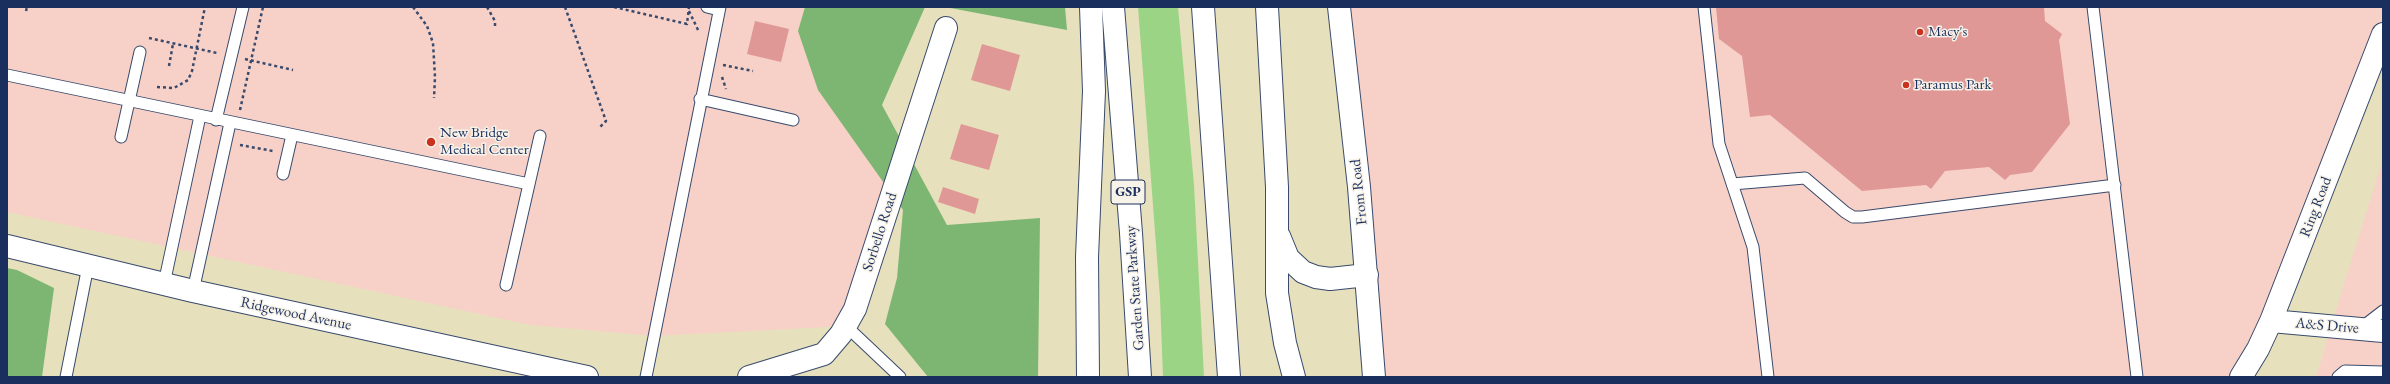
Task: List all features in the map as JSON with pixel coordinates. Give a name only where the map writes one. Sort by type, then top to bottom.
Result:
[{"type":"main road","points":[[1088,377],[1087,264],[1094,91],[1091,7]]},
{"type":"main road","name":"Garden State Parkway","points":[[1113,7],[1131,233],[1140,377]]},
{"type":"main road","points":[[1203,7],[1229,377]]},
{"type":"main road","points":[[1267,7],[1277,187],[1276,262],[1279,306],[1285,343],[1294,377]]},
{"type":"main road","name":"From Road","points":[[1339,7],[1366,275],[1374,377]]},
{"type":"main road","name":"Sorbello Road","points":[[749,377],[824,354],[846,326],[858,301],[946,28]]},
{"type":"main road","name":"Ring Road","points":[[2241,377],[2258,349],[2271,321],[2383,34]]},
{"type":"main road","points":[[1277,229],[1288,258],[1303,272],[1316,277],[1330,279],[1366,275]]},
{"type":"main road","name":"Ridgewood Avenue","points":[[7,246],[193,291],[587,377]]},
{"type":"main road","name":"A&S Drive","points":[[2271,321],[2383,331]]},
{"type":"lane","points":[[216,120],[243,7]]},
{"type":"lane","points":[[646,377],[700,99],[720,8],[707,7]]},
{"type":"lane","points":[[1704,7],[1719,144],[1753,247],[1768,377]]},
{"type":"lane","points":[[2093,7],[2137,377]]},
{"type":"lane","points":[[121,137],[140,52]]},
{"type":"lane","points":[[7,75],[234,124],[529,184]]},
{"type":"lane","points":[[700,99],[793,120]]},
{"type":"lane","points":[[164,284],[200,116]]},
{"type":"lane","points":[[193,291],[234,124]]},
{"type":"lane","points":[[283,174],[292,135]]},
{"type":"lane","points":[[506,285],[540,136]]},
{"type":"lane","points":[[1732,184],[1805,178],[1853,217],[2115,186]]},
{"type":"lane","points":[[66,377],[88,266]]},
{"type":"lane","points":[[2361,329],[2383,311]]},
{"type":"lane","points":[[846,326],[900,377]]},
{"type":"lane","points":[[2338,377],[2345,371],[2383,372]]},
{"type":"path","points":[[157,87],[174,88],[188,80],[192,71],[205,7]]},
{"type":"path","points":[[263,7],[234,124],[234,143],[273,151]]},
{"type":"path","points":[[413,7],[427,26],[433,43],[435,77],[434,98]]},
{"type":"path","points":[[487,7],[495,21],[495,27]]},
{"type":"path","points":[[565,7],[606,120],[600,127]]},
{"type":"path","points":[[614,7],[687,24],[689,7]]},
{"type":"path","points":[[169,66],[173,44]]},
{"type":"shaded area","name":"New Bridge Medical Center","points":[[7,7],[805,7],[798,31],[893,193],[846,326],[653,336],[530,325],[7,212]]},
{"type":"shaded area","points":[[1339,7],[2383,7],[2383,34],[2241,377],[1374,377]]},
{"type":"shaded area","points":[[2383,159],[2383,377],[2316,377],[2345,281]]},
{"type":"green space","points":[[805,7],[925,7],[882,105],[947,225],[1040,218],[1038,377],[928,377],[885,324],[897,278],[903,210],[818,90],[798,31]]},
{"type":"green space","points":[[945,7],[1065,7],[1067,30]]},
{"type":"green space","points":[[1138,7],[1178,7],[1194,185],[1204,377],[1163,377],[1160,298]]},
{"type":"green space","points":[[7,268],[17,270],[54,288],[42,377],[7,377]]},
{"type":"building","name":"Paramus Park","points":[[1716,7],[2044,7],[2045,21],[2062,34],[2059,40],[2070,124],[2032,172],[2010,175],[2005,180],[1989,167],[1945,171],[1931,189],[1926,185],[1862,191],[1770,115],[1750,117],[1742,56],[1719,39]]},
{"type":"building","points":[[755,21],[789,29],[781,62],[747,54]]},
{"type":"building","points":[[982,44],[1020,55],[1010,91],[971,80]]},
{"type":"building","points":[[961,124],[999,135],[989,170],[950,159]]},
{"type":"building","points":[[943,187],[979,199],[975,214],[938,202]]},
{"type":"place","name":"Macy's","points":[[1920,32]]},
{"type":"place","name":"Paramus Park","points":[[1906,85]]},
{"type":"place","name":"New Bridge Medical Center","points":[[431,142]]}]
